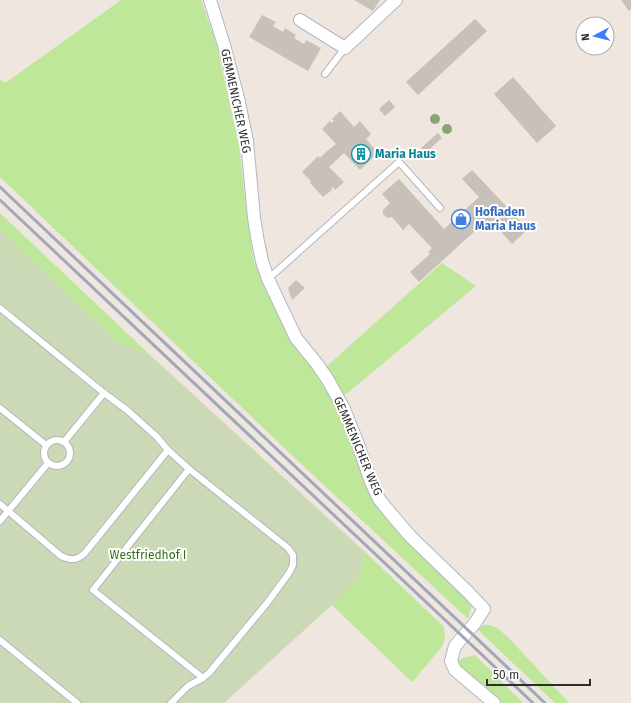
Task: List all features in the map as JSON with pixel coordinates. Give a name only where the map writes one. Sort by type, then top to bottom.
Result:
[{"type":"street","name":"GEMMENICHER WEG","points":[[210,0],[232,75],[247,141],[254,218],[262,261],[268,278],[296,338],[317,364],[344,409],[371,482],[379,499],[410,536],[484,609],[455,646],[451,661],[455,670],[494,703]]},
{"type":"street","points":[[300,20],[346,48],[396,0]]},
{"type":"lane","points":[[325,74],[346,48]]},
{"type":"lane","points":[[268,278],[399,162],[440,208]]},
{"type":"lane","points":[[0,308],[127,410],[157,436],[168,450],[189,469],[288,548],[293,555],[293,565],[289,573],[267,603],[209,673],[188,686],[171,703]]},
{"type":"lane","points":[[64,442],[104,393]]},
{"type":"lane","points":[[0,408],[46,445]]},
{"type":"lane","points":[[52,440],[64,442],[69,449],[69,457],[67,461],[60,466],[48,463],[44,457],[44,449],[46,445],[52,440]]},
{"type":"lane","points":[[0,504],[61,556],[74,560],[80,558],[84,554],[168,450]]},
{"type":"lane","points":[[0,521],[48,463]]},
{"type":"lane","points":[[189,469],[93,590],[203,678]]},
{"type":"lane","points":[[0,640],[77,703]]},
{"type":"green space","points":[[121,0],[201,0],[216,42],[239,145],[247,217],[254,262],[286,330],[313,368],[336,407],[381,509],[395,529],[464,593],[472,605],[468,619],[298,461],[0,177],[0,79],[5,83]]},
{"type":"green space","points":[[0,213],[149,354],[118,343],[0,230]]},
{"type":"green space","name":"Westfriedhof I","points":[[0,230],[118,343],[149,354],[365,552],[358,578],[332,605],[224,703],[0,703]]},
{"type":"green space","points":[[442,263],[476,286],[344,396],[326,367]]},
{"type":"green space","points":[[365,552],[444,627],[445,639],[441,648],[412,682],[332,605],[358,578]]},
{"type":"green space","points":[[483,625],[490,625],[497,628],[508,637],[569,703],[555,703],[478,630]]},
{"type":"green space","points":[[475,655],[523,703],[484,703],[446,669],[463,658]]},
{"type":"building","points":[[354,0],[380,0],[373,11]]},
{"type":"building","points":[[621,0],[631,0],[631,10],[629,11]]},
{"type":"building","points":[[262,15],[276,22],[273,26],[283,32],[285,28],[296,35],[294,38],[304,44],[306,40],[321,48],[308,71],[249,37]]},
{"type":"building","points":[[475,19],[487,31],[418,95],[406,82]]},
{"type":"building","points":[[513,77],[556,126],[537,143],[494,94]]},
{"type":"building","points":[[389,100],[395,107],[385,116],[379,109]]},
{"type":"building","name":"Maria Haus","points":[[340,111],[354,127],[360,121],[371,134],[366,139],[378,153],[360,170],[344,153],[329,167],[344,182],[335,190],[333,187],[331,189],[332,190],[323,197],[302,172],[318,156],[320,158],[336,144],[322,129],[330,121],[332,123],[334,121],[332,119]]},
{"type":"building","points":[[438,133],[442,138],[425,153],[421,148]]},
{"type":"building","points":[[472,170],[521,222],[520,224],[526,231],[512,244],[494,224],[485,232],[476,230],[419,282],[410,272],[430,254],[428,252],[432,248],[409,224],[403,230],[392,217],[387,218],[383,214],[383,210],[390,203],[382,194],[399,179],[444,229],[479,197],[462,179]]},
{"type":"building","points":[[296,280],[305,288],[292,300],[288,288]]},
{"type":"railway","points":[[0,187],[545,703]]},
{"type":"railway","points":[[0,200],[533,703]]},
{"type":"place","name":"Maria Haus","points":[[361,154]]},
{"type":"place","name":"Hofladen Maria Haus","points":[[461,219]]}]
